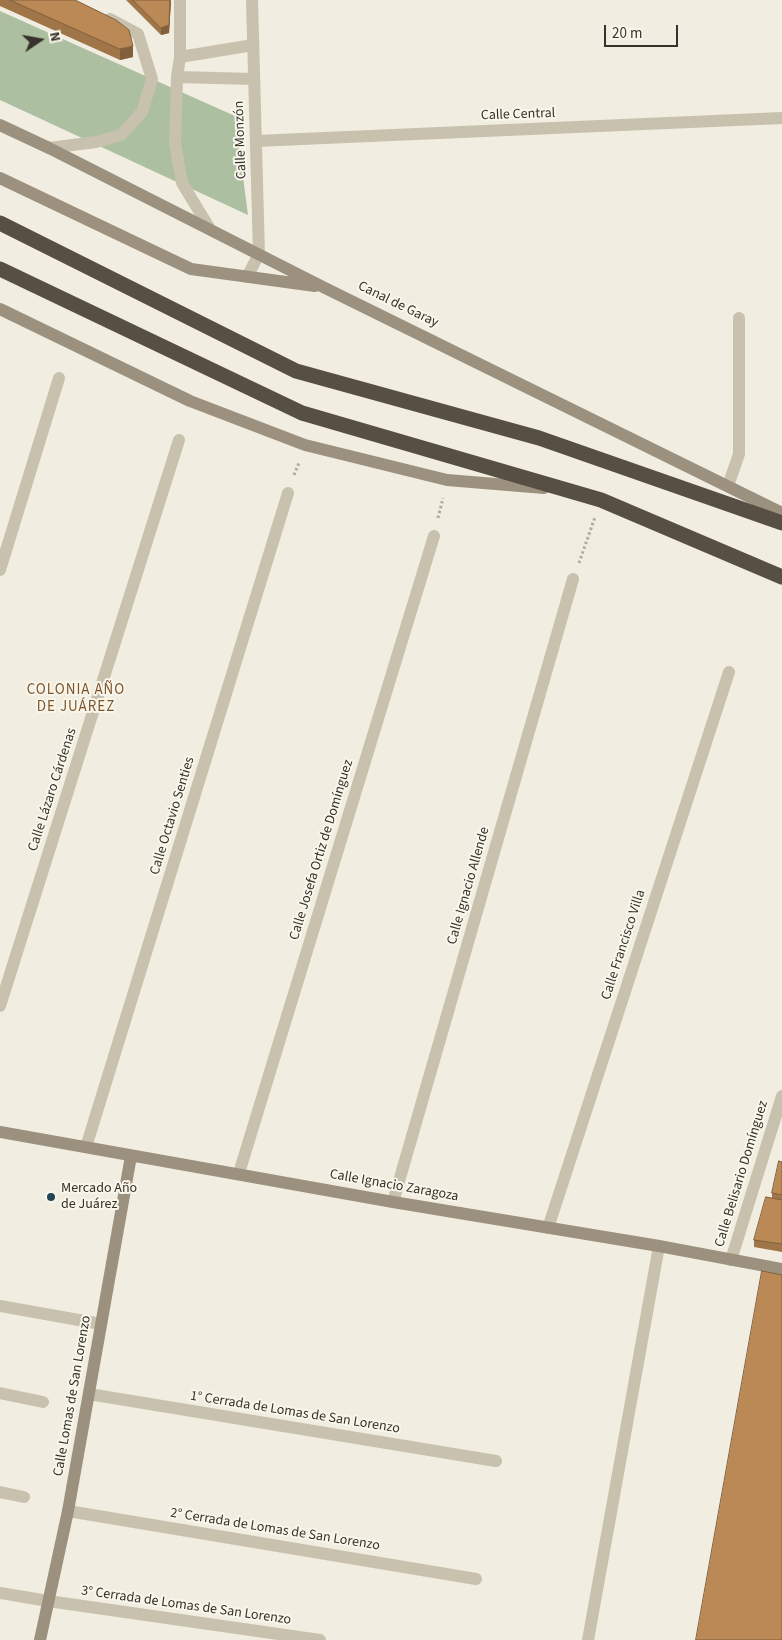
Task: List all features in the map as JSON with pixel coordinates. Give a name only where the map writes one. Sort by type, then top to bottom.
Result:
[{"type":"highway","points":[[0,223],[296,371],[539,438],[782,523]]},
{"type":"highway","points":[[0,269],[302,414],[601,500],[782,577]]},
{"type":"main road","name":"Canal de Garay","points":[[0,125],[782,514]]},
{"type":"main road","points":[[0,178],[191,270],[325,288]]},
{"type":"main road","points":[[0,310],[190,401],[305,446],[447,480],[568,490]]},
{"type":"main road","name":"Calle Ignacio Zaragoza","points":[[0,1132],[782,1269]]},
{"type":"main road","name":"Calle Lomas de San Lorenzo","points":[[40,1640],[68,1511],[131,1156]]},
{"type":"street","points":[[180,0],[180,57],[177,77],[175,143],[182,183],[210,230]]},
{"type":"street","name":"Calle Monzón","points":[[247,277],[259,254],[252,0]]},
{"type":"street","points":[[49,148],[96,142],[121,135],[142,112],[152,78],[138,34],[98,13]]},
{"type":"street","points":[[180,57],[253,46]]},
{"type":"street","points":[[177,77],[254,79]]},
{"type":"street","name":"Calle Central","points":[[256,141],[782,118]]},
{"type":"street","points":[[728,486],[739,454],[739,318]]},
{"type":"street","points":[[0,570],[59,378]]},
{"type":"street","name":"Calle Lázaro Cárdenas","points":[[0,1006],[179,440]]},
{"type":"street","name":"Calle Octavio Senties","points":[[86,1147],[288,493]]},
{"type":"street","name":"Calle Josefa Ortiz de Domínguez","points":[[239,1173],[434,536]]},
{"type":"street","name":"Calle Ignacio Allende","points":[[393,1202],[573,579]]},
{"type":"street","name":"Calle Francisco Villa","points":[[548,1228],[728,672]]},
{"type":"street","name":"Calle Belisario Domínguez","points":[[730,1260],[782,1096]]},
{"type":"street","points":[[588,1640],[659,1246]]},
{"type":"street","points":[[0,1306],[101,1324]]},
{"type":"street","points":[[0,1394],[43,1402]]},
{"type":"street","name":"1° Cerrada de Lomas de San Lorenzo","points":[[89,1394],[496,1461]]},
{"type":"street","points":[[0,1492],[24,1497]]},
{"type":"street","name":"2° Cerrada de Lomas de San Lorenzo","points":[[68,1511],[476,1579]]},
{"type":"street","name":"3° Cerrada de Lomas de San Lorenzo","points":[[0,1593],[320,1640]]},
{"type":"path","points":[[288,493],[305,446]]},
{"type":"path","points":[[434,536],[447,480]]},
{"type":"path","points":[[573,579],[601,500]]},
{"type":"green space","points":[[0,11],[235,116],[248,215],[0,100]]},
{"type":"building","points":[[10,0],[75,0],[116,20],[129,30],[133,46],[120,49]]},
{"type":"building","points":[[133,0],[170,0],[169,25],[161,28]]},
{"type":"building","points":[[779,1161],[782,1162],[782,1195],[772,1193]]},
{"type":"building","points":[[766,1197],[782,1200],[782,1244],[754,1240]]},
{"type":"building","points":[[762,1271],[782,1275],[782,1640],[696,1640]]},
{"type":"place","name":"Mercado Año de Juárez","points":[[51,1197]]},
{"type":"district","name":"COLONIA AÑO DE JUÁREZ","points":[[76,700]]}]
